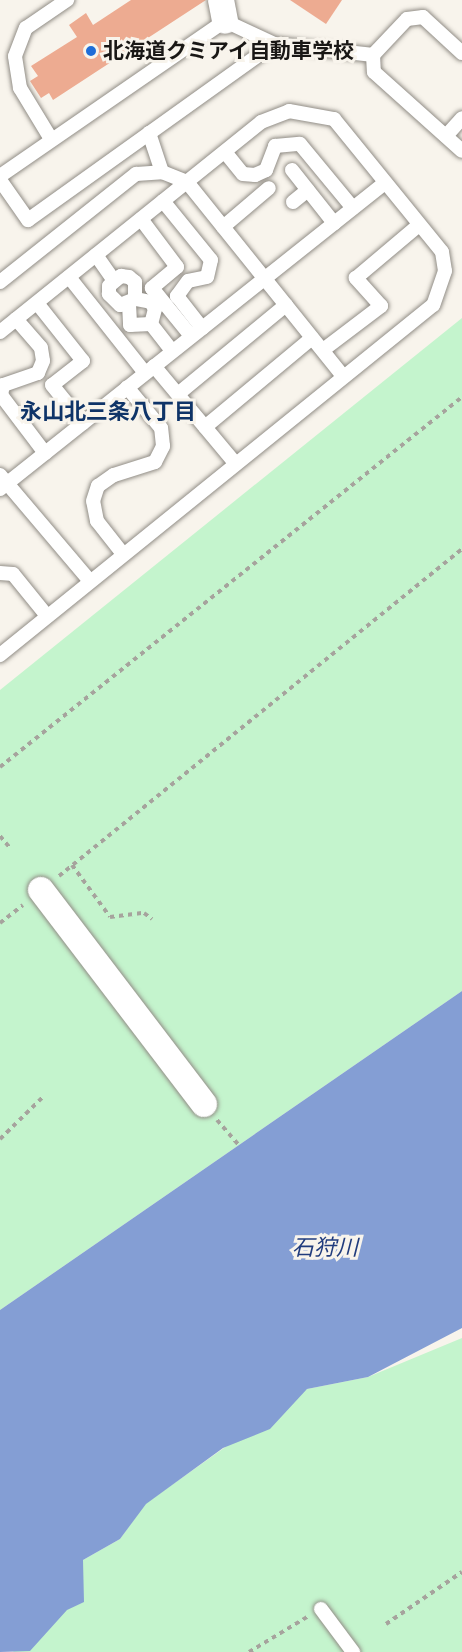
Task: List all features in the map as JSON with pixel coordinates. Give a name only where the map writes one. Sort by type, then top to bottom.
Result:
[{"type":"street","points":[[40,891],[204,1104]]},
{"type":"lane","points":[[51,139],[20,88],[15,56],[26,28],[67,0]]},
{"type":"lane","points":[[274,45],[28,219],[0,178],[223,11],[274,45],[373,55]]},
{"type":"lane","points":[[462,53],[423,17],[407,19],[373,55],[374,72],[462,151]]},
{"type":"lane","points":[[0,332],[261,122],[289,111],[312,111],[334,119],[442,252],[445,271],[433,305],[0,655]]},
{"type":"lane","points":[[446,136],[462,118]]},
{"type":"lane","points":[[149,134],[162,172]]},
{"type":"lane","points":[[225,152],[243,174],[255,175],[266,170],[276,146],[300,144],[353,208]]},
{"type":"lane","points":[[292,170],[334,223]]},
{"type":"lane","points":[[0,282],[136,174],[162,172],[187,182],[344,376]]},
{"type":"lane","points":[[90,581],[2,482],[45,453],[385,183]]},
{"type":"lane","points":[[223,227],[269,188]]},
{"type":"lane","points":[[293,202],[308,190]]},
{"type":"lane","points":[[164,201],[211,260],[207,277],[188,281],[177,296],[197,332]]},
{"type":"lane","points":[[252,203],[261,214]]},
{"type":"lane","points":[[141,219],[177,267],[152,288],[197,332]]},
{"type":"lane","points":[[323,350],[381,306],[356,278],[419,225]]},
{"type":"lane","points":[[96,255],[113,279]]},
{"type":"lane","points":[[151,324],[130,325],[132,301],[135,282],[121,276],[113,279],[109,286],[113,301],[132,301],[151,302],[155,309],[151,324]]},
{"type":"lane","points":[[69,277],[150,369],[178,394],[235,463]]},
{"type":"lane","points":[[37,303],[83,361],[52,385],[83,423]]},
{"type":"lane","points":[[178,394],[286,305]]},
{"type":"lane","points":[[16,319],[41,348],[43,361],[38,373],[11,378],[1,394],[45,453]]},
{"type":"lane","points":[[151,324],[172,351]]},
{"type":"lane","points":[[205,427],[312,338]]},
{"type":"lane","points":[[123,554],[98,521],[93,501],[98,486],[114,475],[155,462],[163,446],[161,428],[127,387]]},
{"type":"lane","points":[[0,573],[13,574],[47,616]]},
{"type":"lane","points":[[321,1609],[353,1652]]},
{"type":"path","points":[[0,767],[462,397]]},
{"type":"path","points":[[0,923],[462,549]]},
{"type":"path","points":[[0,836],[10,848]]},
{"type":"path","points":[[72,865],[110,916],[144,913],[152,919]]},
{"type":"path","points":[[0,1139],[45,1095]]},
{"type":"path","points":[[204,1104],[238,1144]]},
{"type":"path","points":[[386,1624],[462,1572]]},
{"type":"path","points":[[249,1652],[321,1609]]},
{"type":"green space","points":[[462,318],[462,991],[0,1310],[0,690]]},
{"type":"green space","points":[[462,1338],[462,1652],[13,1652],[83,1560],[120,1539],[145,1504],[307,1389],[368,1377]]},
{"type":"water","name":"石狩川","points":[[462,991],[462,1328],[368,1377],[307,1389],[270,1429],[223,1448],[146,1504],[120,1539],[83,1560],[84,1602],[67,1610],[30,1651],[0,1652],[0,1310]]},
{"type":"building","name":"北海道クミアイ自動車学校","points":[[131,0],[206,0],[53,100],[49,93],[41,98],[30,81],[38,76],[31,66],[77,37],[69,25],[86,13],[93,25]]},
{"type":"building","points":[[290,0],[342,0],[326,24]]},
{"type":"place","name":"北海道クミアイ自動車学校","points":[[91,51]]},
{"type":"district","name":"永山北三条八丁目","points":[[108,412]]}]
